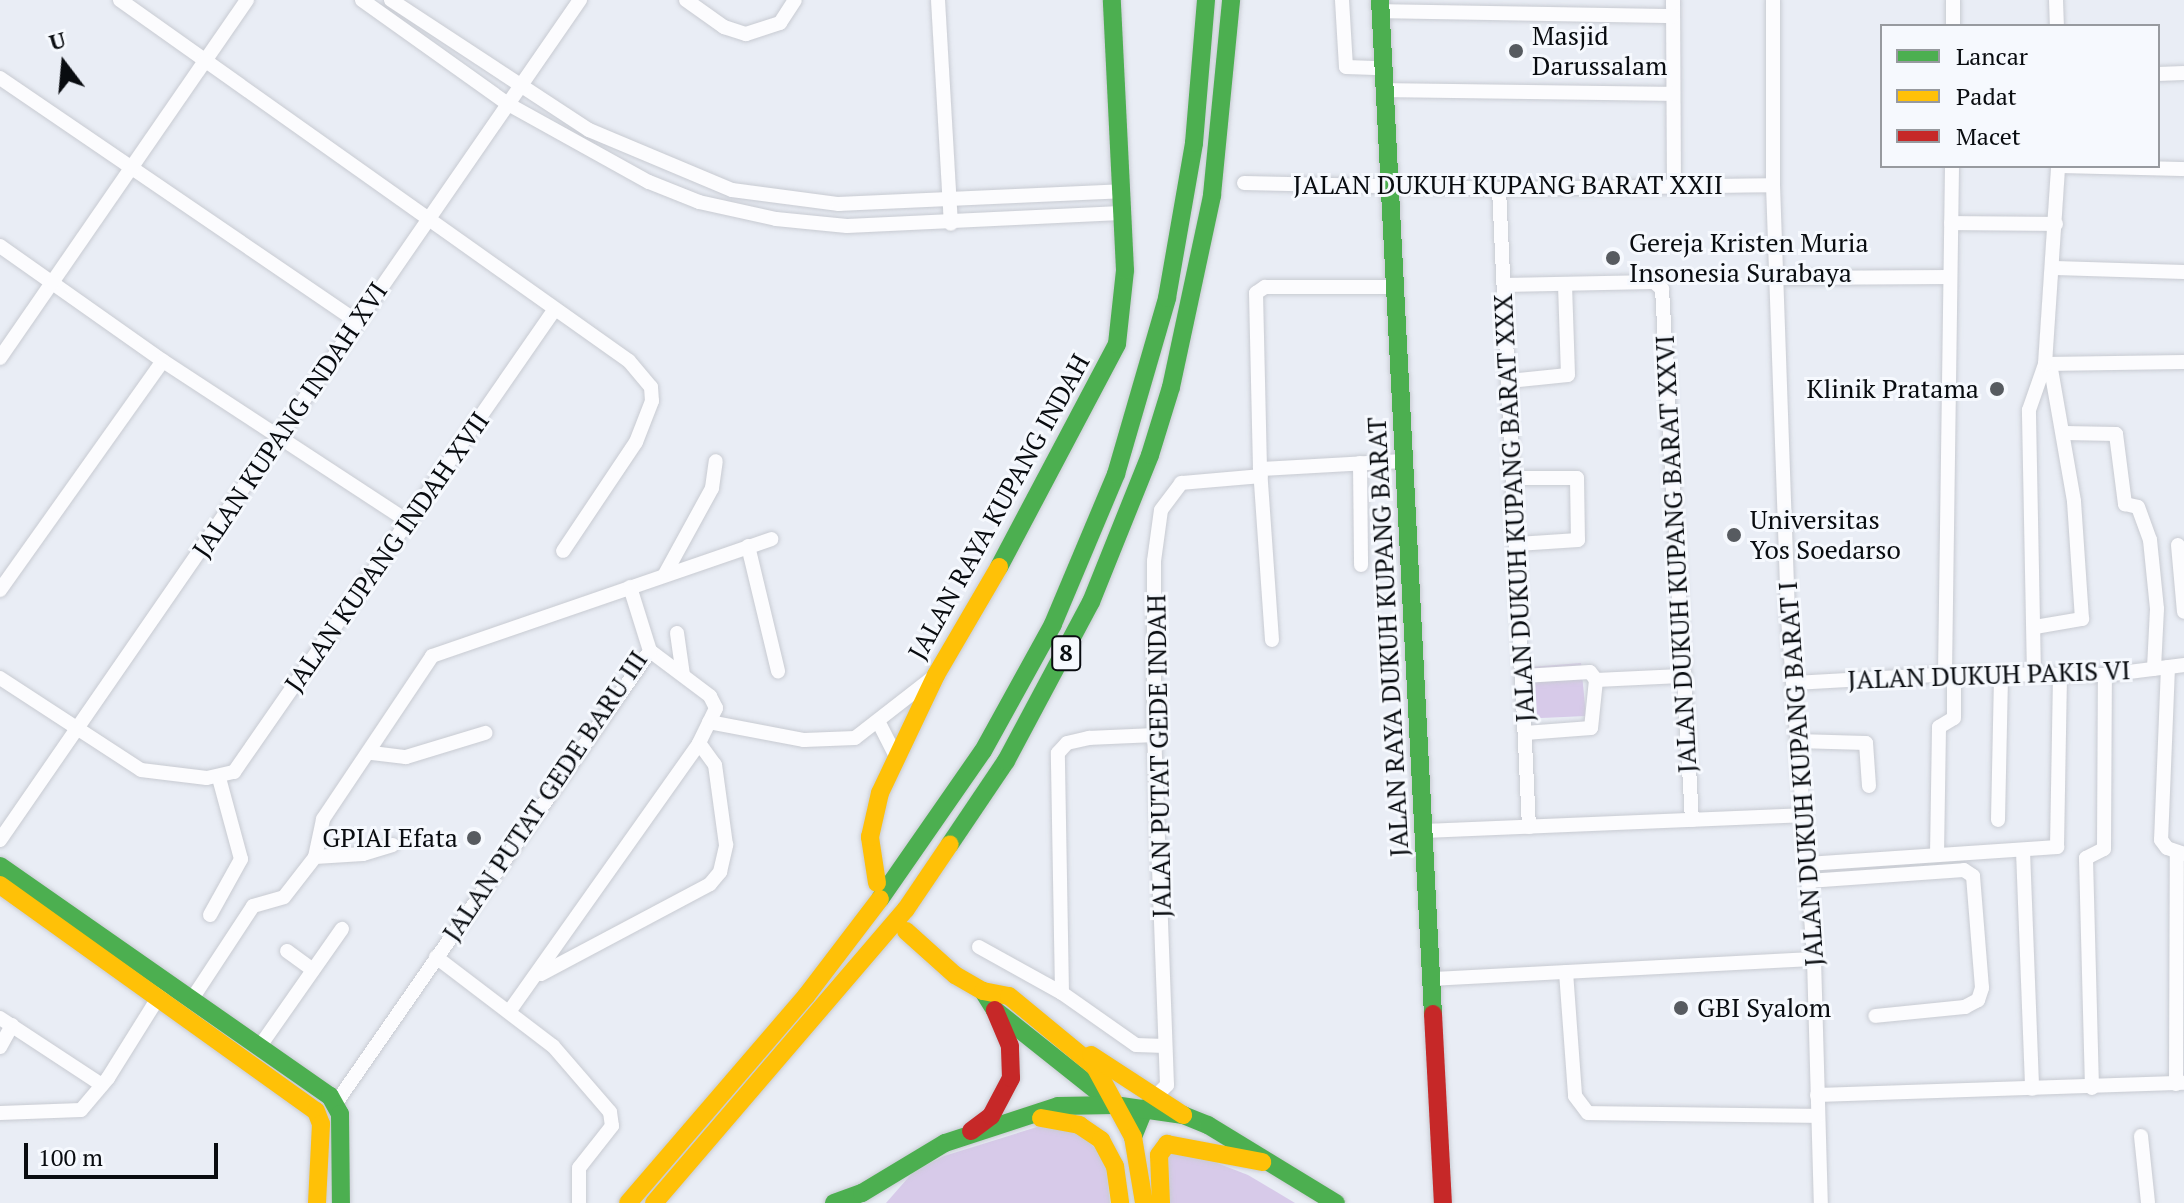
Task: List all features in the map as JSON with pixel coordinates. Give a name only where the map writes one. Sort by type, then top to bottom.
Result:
[{"type":"main road","name":"JALAN RAYA KUPANG INDAH","points":[[877,883],[871,822],[897,758],[936,675],[1002,563],[1117,344],[1125,283],[1112,0]]},
{"type":"main road","name":"8","points":[[633,1198],[797,1008],[888,889],[983,751],[1053,624],[1116,474],[1167,298],[1194,143],[1206,0]]},
{"type":"main road","name":"8","points":[[658,1199],[906,909],[1006,761],[1091,602],[1150,455],[1171,387],[1212,195],[1231,0]]},
{"type":"main road","name":"JALAN RAYA DUKUH KUPANG BARAT","points":[[1380,6],[1392,186],[1443,1203]]},
{"type":"main road","points":[[0,866],[164,990],[319,1114],[317,1203]]},
{"type":"main road","points":[[0,885],[164,990],[192,999],[336,1103],[341,1203]]},
{"type":"main road","points":[[906,931],[924,951],[983,991],[1009,996],[1150,1101],[1183,1115],[1336,1203]]},
{"type":"main road","points":[[834,1203],[862,1193],[986,1121],[1009,1088],[1010,1046],[983,991]]},
{"type":"main road","points":[[995,1010],[1114,1105],[1131,1203]]},
{"type":"main road","points":[[1064,1038],[1095,1067],[1133,1137],[1144,1203]]},
{"type":"main road","points":[[945,1143],[1058,1106],[1150,1101]]},
{"type":"main road","points":[[1133,1137],[1150,1101]]},
{"type":"main road","points":[[1020,1117],[1065,1120],[1101,1140],[1115,1166],[1120,1203]]},
{"type":"main road","points":[[1161,1203],[1159,1155],[1167,1144],[1268,1163]]},
{"type":"street","points":[[120,0],[625,358],[651,387],[646,417],[636,442],[563,551]]},
{"type":"street","points":[[0,358],[247,0]]},
{"type":"street","points":[[362,0],[508,104],[649,182],[714,206],[818,224],[951,224],[1121,213]]},
{"type":"street","name":"JALAN KUPANG INDAH XVI","points":[[0,840],[281,438],[356,321],[580,0]]},
{"type":"street","points":[[686,0],[724,27],[746,34],[780,23],[795,0]]},
{"type":"street","points":[[938,0],[951,224]]},
{"type":"street","points":[[1342,0],[1346,67],[1382,68]]},
{"type":"street","points":[[1673,0],[1674,185]]},
{"type":"street","name":"JALAN DUKUH KUPANG BARAT I","points":[[1773,0],[1773,185],[1788,618],[1814,959],[1821,1203]]},
{"type":"street","points":[[1953,0],[1953,24]]},
{"type":"street","points":[[2056,0],[2057,24]]},
{"type":"street","points":[[387,16],[393,1],[520,86],[633,152],[722,187],[839,204],[1120,191]]},
{"type":"street","points":[[1380,6],[1673,16]]},
{"type":"street","points":[[441,56],[453,42]]},
{"type":"street","points":[[2160,74],[2184,73]]},
{"type":"street","points":[[0,78],[131,171],[356,321]]},
{"type":"street","points":[[1385,90],[1672,94]]},
{"type":"street","points":[[1937,855],[1939,727],[1954,718],[1949,674],[1952,168]]},
{"type":"street","points":[[2035,627],[2082,619],[2065,433],[2048,364],[2058,168]]},
{"type":"street","points":[[2142,168],[2184,169]]},
{"type":"street","name":"JALAN DUKUH KUPANG BARAT XXII","points":[[1244,183],[1499,189],[1773,185]]},
{"type":"street","points":[[714,206],[722,187]]},
{"type":"street","name":"JALAN DUKUH KUPANG BARAT XXX","points":[[1499,189],[1529,827]]},
{"type":"street","points":[[1951,223],[2056,224]]},
{"type":"street","points":[[0,246],[163,361],[409,522]]},
{"type":"street","points":[[2055,268],[2184,272]]},
{"type":"street","points":[[1778,278],[1950,277]]},
{"type":"street","name":"JALAN DUKUH KUPANG BARAT XXVI","points":[[1565,285],[1654,282],[1662,289],[1676,605],[1692,820]]},
{"type":"street","points":[[1504,285],[1565,285],[1568,375],[1509,381]]},
{"type":"street","points":[[1272,640],[1261,473],[1256,293],[1265,287],[1397,287]]},
{"type":"street","name":"JALAN KUPANG INDAH XVII","points":[[213,778],[242,763],[555,309]]},
{"type":"street","points":[[0,590],[163,361]]},
{"type":"street","points":[[2048,364],[2184,362]]},
{"type":"street","points":[[2034,675],[2029,410],[2048,364]]},
{"type":"street","points":[[1817,1095],[2180,1083],[2180,854],[2162,844],[2161,668],[2150,540],[2138,507],[2125,504],[2116,434],[2065,433]]},
{"type":"street","points":[[665,574],[715,481],[716,461]]},
{"type":"street","name":"JALAN PUTAT GEDE INDAH","points":[[1150,1101],[1167,1085],[1154,735],[1154,561],[1161,510],[1181,483],[1360,463],[1405,461]]},
{"type":"street","points":[[1360,463],[1361,565]]},
{"type":"street","points":[[1514,478],[1577,478],[1578,540],[1517,544]]},
{"type":"street","points":[[192,999],[253,906],[284,897],[315,857],[323,819],[372,753],[435,654],[771,539]]},
{"type":"street","points":[[2178,545],[2184,612]]},
{"type":"street","points":[[748,546],[778,671]]},
{"type":"street","name":"JALAN PUTAT GEDE BARU III","points":[[336,1103],[650,651],[630,587]]},
{"type":"street","points":[[677,633],[683,675]]},
{"type":"street","points":[[511,1009],[539,976],[699,743],[709,722],[714,699],[650,651]]},
{"type":"street","name":"JALAN DUKUH PAKIS VI","points":[[1794,683],[1949,674],[2105,675],[2184,665]]},
{"type":"street","points":[[1523,676],[1590,672],[1596,680],[1591,728],[1525,733]]},
{"type":"street","points":[[709,722],[823,740],[855,738],[879,723],[906,694],[936,675]]},
{"type":"street","points":[[1998,820],[2001,675]]},
{"type":"street","points":[[1807,864],[2023,851],[2058,846],[2060,675]]},
{"type":"street","points":[[2092,1088],[2087,855],[2104,850],[2105,675]]},
{"type":"street","points":[[1596,680],[1681,676]]},
{"type":"street","points":[[0,678],[75,730],[141,770],[213,778],[241,859],[210,915]]},
{"type":"street","points":[[879,723],[897,758]]},
{"type":"street","points":[[372,753],[406,757],[485,733]]},
{"type":"street","points":[[1062,993],[1058,753],[1067,743],[1089,738],[1154,735]]},
{"type":"street","points":[[1797,741],[1866,743],[1869,786]]},
{"type":"street","points":[[539,976],[710,884],[720,872],[726,845],[715,765],[699,743]]},
{"type":"street","points":[[1425,831],[1801,815]]},
{"type":"street","points":[[315,857],[363,854],[393,845]]},
{"type":"street","points":[[2023,851],[2032,1089]]},
{"type":"street","points":[[1808,881],[1964,870],[1973,876],[1982,988],[1978,1000],[1965,1007],[1875,1016]]},
{"type":"street","points":[[260,1046],[342,929]]},
{"type":"street","points":[[979,947],[1062,993],[1136,1045],[1165,1046]]},
{"type":"street","points":[[287,951],[313,970]]},
{"type":"street","points":[[436,957],[511,1009],[553,1046],[612,1115],[612,1126],[579,1168],[579,1203]]},
{"type":"street","points":[[1432,979],[1814,959]]},
{"type":"street","points":[[1566,972],[1575,1096],[1588,1113],[1818,1116]]},
{"type":"street","points":[[0,1113],[77,1113],[102,1085],[164,990]]},
{"type":"street","points":[[0,1047],[6,1021],[102,1085]]},
{"type":"street","points":[[2141,1136],[2148,1203]]},
{"type":"shaded area","points":[[1581,663],[1586,716],[1521,719],[1518,668]]},
{"type":"shaded area","points":[[1053,1122],[1069,1124],[1105,1157],[1110,1203],[886,1203],[914,1171],[944,1156]]},
{"type":"shaded area","points":[[1168,1144],[1248,1175],[1295,1203],[1164,1203]]},
{"type":"traffic: fast","points":[[999,567],[1117,344],[1125,270],[1112,0]]},
{"type":"traffic: fast","points":[[880,899],[983,751],[1053,624],[1116,474],[1167,298],[1194,143],[1206,0]]},
{"type":"traffic: fast","points":[[950,844],[1006,761],[1091,602],[1150,455],[1171,387],[1212,195],[1231,0]]},
{"type":"traffic: fast","points":[[1380,0],[1433,1014]]},
{"type":"traffic: fast","points":[[0,866],[330,1096],[340,1114],[341,1203]]},
{"type":"traffic: fast","points":[[983,991],[995,1010],[1112,1103]]},
{"type":"traffic: fast","points":[[834,1203],[862,1193],[945,1143],[1058,1106],[1114,1105],[1183,1115],[1208,1125],[1336,1203]]},
{"type":"traffic: fast","points":[[1133,1137],[1145,1108]]},
{"type":"traffic: slow","points":[[877,883],[870,837],[880,793],[936,675],[999,567]]},
{"type":"traffic: slow","points":[[654,1203],[906,909],[950,844]]},
{"type":"traffic: slow","points":[[0,885],[316,1111],[321,1124],[317,1203]]},
{"type":"traffic: slow","points":[[628,1203],[806,996],[880,899]]},
{"type":"traffic: slow","points":[[906,931],[955,975],[983,991],[1009,996],[1095,1067],[1133,1137],[1144,1203]]},
{"type":"traffic: slow","points":[[1091,1055],[1183,1115]]},
{"type":"traffic: slow","points":[[1041,1118],[1079,1125],[1101,1140],[1115,1166],[1120,1203]]},
{"type":"traffic: slow","points":[[1161,1203],[1159,1155],[1167,1144],[1262,1162]]},
{"type":"traffic: jam","points":[[971,1131],[991,1116],[1011,1078],[1010,1046],[995,1010]]},
{"type":"traffic: jam","points":[[1433,1014],[1443,1203]]},
{"type":"place","name":"Masjid Darussalam","points":[[1516,51]]},
{"type":"place","name":"Gereja Kristen Muria Insonesia Surabaya","points":[[1613,258]]},
{"type":"place","name":"Klinik Pratama","points":[[1997,389]]},
{"type":"place","name":"Universitas Yos Soedarso","points":[[1734,535]]},
{"type":"place","name":"GPIAI Efata","points":[[474,838]]},
{"type":"place","name":"GBI Syalom","points":[[1681,1008]]}]
